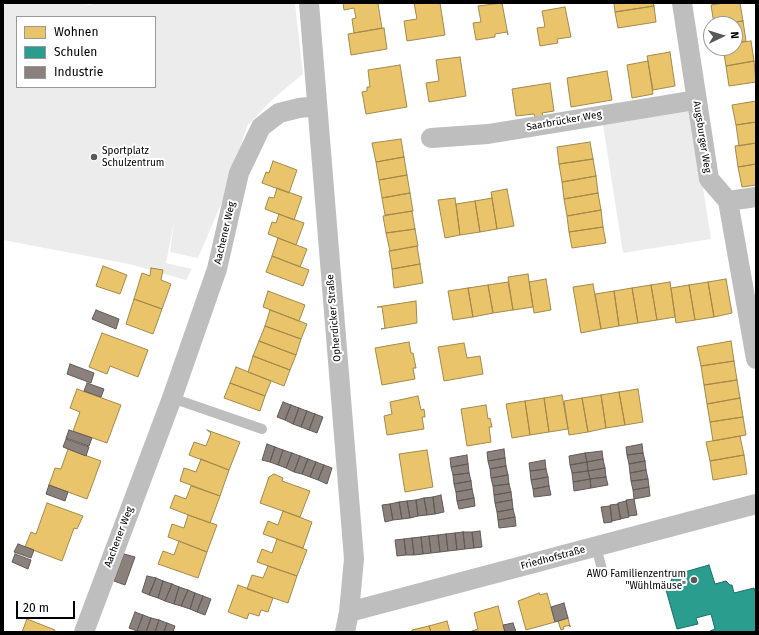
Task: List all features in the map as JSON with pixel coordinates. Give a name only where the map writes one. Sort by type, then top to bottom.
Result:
[{"type":"street","name":"Opherdicker Straße","points":[[309,3],[354,559],[350,612],[345,632]]},
{"type":"street","name":"Augsburger Weg","points":[[682,3],[709,179],[728,201]]},
{"type":"street","name":"Saarbrücker Weg","points":[[431,138],[488,134],[696,100]]},
{"type":"street","name":"Aachener Weg","points":[[84,632],[172,398],[217,269],[239,173],[261,127],[279,113],[299,108],[317,106]]},
{"type":"street","points":[[756,197],[728,201],[756,359]]},
{"type":"street","name":"Friedhofstraße","points":[[350,612],[756,504]]},
{"type":"lane","points":[[172,398],[262,429]]},
{"type":"lane","points":[[596,547],[603,574]]},
{"type":"shaded area","name":"Sportplatz Schulzentrum","points":[[3,3],[71,3],[91,5],[93,3],[295,3],[303,74],[274,98],[247,126],[225,195],[198,258],[170,252],[174,222],[166,263],[192,269],[186,280],[129,264],[3,240]]},
{"type":"shaded area","points":[[691,111],[711,239],[623,253],[603,125]]},
{"type":"building: Wohnen","points":[[343,3],[380,3],[378,4],[382,28],[354,33],[352,19],[356,18],[354,8],[344,10]]},
{"type":"building: Wohnen","points":[[414,3],[440,3],[445,35],[407,41],[404,21],[417,19]]},
{"type":"building: Wohnen","points":[[502,3],[508,35],[507,32],[495,34],[495,37],[476,40],[473,23],[481,22],[478,6]]},
{"type":"building: Wohnen","points":[[614,3],[653,3],[654,6],[615,12]]},
{"type":"building: Wohnen","points":[[740,3],[742,16],[713,16],[711,5]]},
{"type":"building: Wohnen","points":[[654,6],[656,22],[618,28],[615,12]]},
{"type":"building: Wohnen","points":[[565,7],[571,37],[557,39],[558,43],[540,46],[537,28],[545,27],[542,11]]},
{"type":"building: Wohnen","points":[[743,21],[746,41],[743,42]]},
{"type":"building: Wohnen","points":[[384,28],[387,49],[351,55],[348,34]]},
{"type":"building: Wohnen","points":[[751,41],[754,61],[726,66],[724,56],[743,56],[743,42]]},
{"type":"building: Wohnen","points":[[670,52],[675,86],[653,90],[647,56]]},
{"type":"building: Wohnen","points":[[460,57],[466,96],[429,102],[426,83],[439,81],[436,60]]},
{"type":"building: Wohnen","points":[[648,61],[653,94],[632,98],[627,65]]},
{"type":"building: Wohnen","points":[[754,61],[756,82],[729,86],[726,66]]},
{"type":"building: Wohnen","points":[[400,65],[407,107],[366,114],[362,92],[367,91],[367,87],[370,87],[368,70]]},
{"type":"building: Wohnen","points":[[607,71],[612,100],[571,107],[567,78]]},
{"type":"building: Wohnen","points":[[550,83],[554,111],[542,113],[543,116],[535,117],[534,114],[516,116],[512,89]]},
{"type":"building: Wohnen","points":[[756,101],[756,122],[736,125],[732,105]]},
{"type":"building: Wohnen","points":[[756,122],[756,143],[739,146],[736,125]]},
{"type":"building: Wohnen","points":[[401,139],[404,157],[376,162],[372,143]]},
{"type":"building: Wohnen","points":[[590,142],[593,159],[559,164],[557,147]]},
{"type":"building: Wohnen","points":[[756,143],[756,164],[738,167],[735,146]]},
{"type":"building: Wohnen","points":[[404,157],[407,175],[379,180],[376,162]]},
{"type":"building: Wohnen","points":[[593,159],[596,176],[562,182],[559,164]]},
{"type":"building: Wohnen","points":[[273,161],[297,170],[289,193],[262,183],[266,172],[269,173]]},
{"type":"building: Wohnen","points":[[756,164],[756,185],[742,187],[738,167]]},
{"type":"building: Wohnen","points":[[407,175],[410,193],[382,198],[379,180]]},
{"type":"building: Wohnen","points":[[596,176],[598,193],[564,199],[562,182]]},
{"type":"building: Wohnen","points":[[277,188],[302,197],[294,220],[265,209],[269,197],[274,198]]},
{"type":"building: Wohnen","points":[[507,189],[514,226],[497,229],[491,192]]},
{"type":"building: Wohnen","points":[[410,193],[413,211],[385,215],[382,198]]},
{"type":"building: Wohnen","points":[[598,193],[601,210],[567,216],[564,199]]},
{"type":"building: Wohnen","points":[[455,198],[460,235],[445,238],[438,200]]},
{"type":"building: Wohnen","points":[[492,198],[497,229],[480,232],[475,201]]},
{"type":"building: Wohnen","points":[[475,201],[480,232],[460,235],[456,204]]},
{"type":"building: Wohnen","points":[[601,210],[603,227],[569,232],[567,216]]},
{"type":"building: Wohnen","points":[[412,211],[415,229],[386,233],[383,216]]},
{"type":"building: Wohnen","points":[[279,214],[304,223],[296,245],[268,234],[272,222],[276,223]]},
{"type":"building: Wohnen","points":[[603,227],[606,243],[572,248],[569,232]]},
{"type":"building: Wohnen","points":[[415,229],[418,246],[390,251],[386,233]]},
{"type":"building: Wohnen","points":[[278,238],[307,249],[300,267],[272,256]]},
{"type":"building: Wohnen","points":[[417,246],[420,264],[392,269],[389,251]]},
{"type":"building: Wohnen","points":[[272,256],[309,270],[303,286],[266,272]]},
{"type":"building: Wohnen","points":[[420,264],[423,283],[394,288],[392,269]]},
{"type":"building: Wohnen","points":[[103,266],[127,275],[120,294],[96,286]]},
{"type":"building: Wohnen","points":[[151,268],[163,270],[161,280],[171,284],[162,309],[134,299],[142,273],[150,276]]},
{"type":"building: Wohnen","points":[[528,274],[533,307],[513,310],[508,277]]},
{"type":"building: Wohnen","points":[[546,279],[551,310],[534,313],[529,282]]},
{"type":"building: Wohnen","points":[[726,279],[732,313],[714,317],[708,282]]},
{"type":"building: Wohnen","points":[[508,282],[513,310],[493,313],[488,285]]},
{"type":"building: Wohnen","points":[[670,282],[675,317],[657,320],[651,285]]},
{"type":"building: Wohnen","points":[[708,282],[714,317],[695,320],[689,285]]},
{"type":"building: Wohnen","points":[[593,284],[601,329],[581,333],[573,287]]},
{"type":"building: Wohnen","points":[[488,285],[493,313],[473,317],[468,288]]},
{"type":"building: Wohnen","points":[[651,285],[657,320],[638,323],[632,288]]},
{"type":"building: Wohnen","points":[[689,285],[695,320],[676,323],[671,288]]},
{"type":"building: Wohnen","points":[[468,288],[473,317],[453,320],[448,291]]},
{"type":"building: Wohnen","points":[[632,288],[638,323],[619,326],[614,291]]},
{"type":"building: Wohnen","points":[[268,291],[305,305],[299,321],[263,307]]},
{"type":"building: Wohnen","points":[[614,291],[619,326],[601,329],[595,294]]},
{"type":"building: Wohnen","points":[[134,299],[162,309],[153,334],[126,324]]},
{"type":"building: Wohnen","points":[[416,301],[417,323],[381,329],[385,328],[382,307],[377,307]]},
{"type":"building: Wohnen","points":[[270,310],[307,324],[301,339],[265,326]]},
{"type":"building: Wohnen","points":[[265,326],[301,339],[296,355],[259,341]]},
{"type":"building: Wohnen","points":[[102,333],[148,350],[138,377],[110,366],[107,374],[89,367]]},
{"type":"building: Wohnen","points":[[259,341],[296,355],[290,370],[253,356]]},
{"type":"building: Wohnen","points":[[731,341],[734,361],[701,366],[697,347]]},
{"type":"building: Wohnen","points":[[409,342],[416,368],[413,368],[415,379],[382,385],[375,348]]},
{"type":"building: Wohnen","points":[[464,343],[467,358],[480,356],[483,374],[444,381],[438,347]]},
{"type":"building: Wohnen","points":[[253,356],[290,370],[284,386],[248,372]]},
{"type":"building: Wohnen","points":[[734,361],[737,380],[704,385],[701,366]]},
{"type":"building: Wohnen","points":[[236,367],[271,381],[265,396],[230,383]]},
{"type":"building: Wohnen","points":[[737,380],[740,398],[707,404],[704,385]]},
{"type":"building: Wohnen","points":[[230,383],[265,396],[260,411],[224,398]]},
{"type":"building: Wohnen","points":[[77,389],[121,405],[107,443],[73,431],[80,412],[70,408]]},
{"type":"building: Wohnen","points":[[638,389],[643,422],[625,425],[619,392]]},
{"type":"building: Wohnen","points":[[619,392],[625,425],[606,428],[601,395]]},
{"type":"building: Wohnen","points":[[562,395],[568,429],[549,432],[544,398]]},
{"type":"building: Wohnen","points":[[601,395],[606,428],[588,432],[582,398]]},
{"type":"building: Wohnen","points":[[418,396],[421,410],[424,409],[425,417],[422,417],[424,429],[387,435],[384,416],[392,414],[390,402]]},
{"type":"building: Wohnen","points":[[544,398],[549,432],[530,435],[525,401]]},
{"type":"building: Wohnen","points":[[582,398],[588,432],[569,435],[564,401]]},
{"type":"building: Wohnen","points":[[740,398],[743,417],[710,422],[707,404]]},
{"type":"building: Wohnen","points":[[525,401],[530,435],[512,438],[506,404]]},
{"type":"building: Wohnen","points":[[486,405],[488,419],[490,418],[492,427],[489,427],[491,442],[467,446],[461,409]]},
{"type":"building: Wohnen","points":[[743,417],[746,435],[713,441],[710,422]]},
{"type":"building: Wohnen","points":[[207,430],[240,442],[229,470],[189,455],[194,442],[206,446],[211,433]]},
{"type":"building: Wohnen","points":[[740,436],[744,455],[710,461],[706,442]]},
{"type":"building: Wohnen","points":[[68,449],[101,461],[87,499],[49,485],[55,468],[61,469]]},
{"type":"building: Wohnen","points":[[427,450],[433,487],[405,492],[399,454]]},
{"type":"building: Wohnen","points":[[744,455],[747,474],[713,480],[710,461]]},
{"type":"building: Wohnen","points":[[201,459],[229,470],[220,496],[180,481],[184,468],[196,472]]},
{"type":"building: Wohnen","points":[[274,474],[283,478],[282,481],[310,491],[300,517],[260,503],[269,477]]},
{"type":"building: Wohnen","points":[[191,486],[220,496],[210,523],[170,508],[175,495],[186,499]]},
{"type":"building: Wohnen","points":[[47,503],[83,516],[77,529],[74,528],[62,561],[25,547],[31,532],[36,534]]},
{"type":"building: Wohnen","points":[[283,511],[312,522],[303,548],[263,534],[268,521],[278,525]]},
{"type":"building: Wohnen","points":[[188,515],[217,525],[207,552],[168,537],[172,524],[184,528]]},
{"type":"building: Wohnen","points":[[277,539],[307,550],[297,576],[257,562],[262,549],[272,553]]},
{"type":"building: Wohnen","points":[[179,541],[207,552],[198,578],[158,564],[163,551],[174,555]]},
{"type":"building: Wohnen","points":[[268,566],[297,576],[288,603],[247,589],[252,575],[263,578]]},
{"type":"building: Wohnen","points":[[238,585],[273,598],[268,612],[261,610],[259,616],[249,613],[247,619],[228,612]]},
{"type":"building: Wohnen","points":[[539,593],[540,595],[547,593],[555,622],[526,630],[518,601]]},
{"type":"building: Wohnen","points":[[498,606],[505,632],[469,632],[478,629],[474,613]]},
{"type":"building: Wohnen","points":[[568,618],[570,625],[563,627],[564,629],[561,630],[558,621]]},
{"type":"building: Wohnen","points":[[27,619],[55,630],[54,632],[22,632]]},
{"type":"building: Wohnen","points":[[447,621],[450,632],[431,632],[429,626]]},
{"type":"building: Wohnen","points":[[429,626],[431,632],[412,632],[412,630]]},
{"type":"building: Schulen","points":[[709,565],[715,584],[726,581],[732,585],[734,593],[754,588],[756,595],[756,632],[711,632],[710,631],[715,629],[711,614],[696,618],[698,624],[677,629],[666,590],[674,575]]},
{"type":"building: Industrie","points":[[96,310],[119,319],[116,329],[92,319]]},
{"type":"building: Industrie","points":[[70,364],[94,373],[91,383],[67,374]]},
{"type":"building: Industrie","points":[[87,383],[104,389],[101,397],[84,391]]},
{"type":"building: Industrie","points":[[283,402],[291,405],[285,420],[277,417]]},
{"type":"building: Industrie","points":[[291,405],[299,408],[293,424],[285,420]]},
{"type":"building: Industrie","points":[[299,408],[307,411],[301,427],[293,424]]},
{"type":"building: Industrie","points":[[307,411],[315,414],[309,430],[301,427]]},
{"type":"building: Industrie","points":[[315,414],[323,417],[317,433],[309,430]]},
{"type":"building: Industrie","points":[[69,430],[92,438],[89,446],[66,438]]},
{"type":"building: Industrie","points":[[66,439],[89,447],[86,456],[63,447]]},
{"type":"building: Industrie","points":[[267,444],[275,447],[270,462],[262,460]]},
{"type":"building: Industrie","points":[[642,444],[643,453],[627,455],[626,447]]},
{"type":"building: Industrie","points":[[275,447],[283,450],[278,465],[270,462]]},
{"type":"building: Industrie","points":[[504,449],[505,458],[488,461],[487,452]]},
{"type":"building: Industrie","points":[[283,450],[292,453],[286,468],[278,465]]},
{"type":"building: Industrie","points":[[602,451],[603,459],[587,462],[585,453]]},
{"type":"building: Industrie","points":[[292,453],[300,456],[294,472],[286,468]]},
{"type":"building: Industrie","points":[[585,453],[587,462],[570,465],[569,456]]},
{"type":"building: Industrie","points":[[643,453],[645,461],[629,464],[627,455]]},
{"type":"building: Industrie","points":[[467,455],[468,464],[451,467],[450,458]]},
{"type":"building: Industrie","points":[[300,456],[308,459],[302,474],[294,472]]},
{"type":"building: Industrie","points":[[505,458],[506,466],[490,469],[488,461]]},
{"type":"building: Industrie","points":[[308,459],[316,462],[310,477],[302,474]]},
{"type":"building: Industrie","points":[[603,459],[605,468],[588,471],[587,462]]},
{"type":"building: Industrie","points":[[545,460],[546,469],[530,471],[529,463]]},
{"type":"building: Industrie","points":[[645,461],[646,470],[630,473],[629,464]]},
{"type":"building: Industrie","points":[[316,462],[324,465],[318,480],[310,477]]},
{"type":"building: Industrie","points":[[587,462],[588,471],[572,473],[570,465]]},
{"type":"building: Industrie","points":[[468,464],[469,473],[453,475],[451,467]]},
{"type":"building: Industrie","points":[[324,465],[332,468],[327,484],[318,480]]},
{"type":"building: Industrie","points":[[506,466],[508,475],[491,478],[490,469]]},
{"type":"building: Industrie","points":[[605,468],[606,477],[590,479],[588,471]]},
{"type":"building: Industrie","points":[[546,469],[548,477],[531,480],[530,471]]},
{"type":"building: Industrie","points":[[646,470],[648,479],[631,481],[630,473]]},
{"type":"building: Industrie","points":[[588,471],[590,479],[573,482],[572,473]]},
{"type":"building: Industrie","points":[[469,473],[471,481],[454,484],[453,475]]},
{"type":"building: Industrie","points":[[508,475],[509,484],[493,486],[491,478]]},
{"type":"building: Industrie","points":[[548,477],[549,486],[533,489],[531,480]]},
{"type":"building: Industrie","points":[[606,477],[608,485],[591,488],[590,479]]},
{"type":"building: Industrie","points":[[590,479],[591,488],[574,491],[573,482]]},
{"type":"building: Industrie","points":[[648,479],[649,487],[633,490],[631,481]]},
{"type":"building: Industrie","points":[[471,481],[472,489],[456,492],[454,484]]},
{"type":"building: Industrie","points":[[509,484],[511,492],[494,495],[493,486]]},
{"type":"building: Industrie","points":[[49,485],[68,492],[65,501],[46,494]]},
{"type":"building: Industrie","points":[[549,486],[551,495],[534,497],[533,489]]},
{"type":"building: Industrie","points":[[649,487],[650,496],[634,499],[633,490]]},
{"type":"building: Industrie","points":[[472,489],[474,498],[457,501],[456,492]]},
{"type":"building: Industrie","points":[[511,492],[512,500],[495,503],[494,495]]},
{"type":"building: Industrie","points":[[441,495],[444,512],[435,514],[433,497]]},
{"type":"building: Industrie","points":[[433,497],[435,514],[427,515],[424,498]]},
{"type":"building: Industrie","points":[[424,498],[427,515],[418,516],[416,500]]},
{"type":"building: Industrie","points":[[474,498],[475,506],[459,509],[457,501]]},
{"type":"building: Industrie","points":[[634,499],[637,515],[629,516],[626,500]]},
{"type":"building: Industrie","points":[[416,500],[418,516],[410,518],[407,501]]},
{"type":"building: Industrie","points":[[512,500],[513,509],[497,512],[495,503]]},
{"type":"building: Industrie","points":[[407,501],[410,518],[402,519],[399,502]]},
{"type":"building: Industrie","points":[[626,501],[629,517],[620,519],[618,503]]},
{"type":"building: Industrie","points":[[399,502],[402,519],[393,520],[390,504]]},
{"type":"building: Industrie","points":[[390,504],[393,520],[385,522],[382,505]]},
{"type":"building: Industrie","points":[[618,504],[621,519],[612,521],[610,505]]},
{"type":"building: Industrie","points":[[610,506],[612,522],[604,523],[601,507]]},
{"type":"building: Industrie","points":[[513,509],[515,517],[498,520],[497,512]]},
{"type":"building: Industrie","points":[[515,517],[516,526],[499,528],[498,520]]},
{"type":"building: Industrie","points":[[480,531],[482,547],[474,548],[472,532]]},
{"type":"building: Industrie","points":[[463,532],[472,532],[474,548],[465,549]]},
{"type":"building: Industrie","points":[[463,532],[465,549],[457,550],[455,533]]},
{"type":"building: Industrie","points":[[455,533],[457,550],[448,551],[446,534]]},
{"type":"building: Industrie","points":[[446,534],[448,551],[440,552],[438,535]]},
{"type":"building: Industrie","points":[[438,535],[440,552],[431,553],[429,536]]},
{"type":"building: Industrie","points":[[429,536],[431,553],[423,554],[421,537]]},
{"type":"building: Industrie","points":[[421,537],[423,554],[414,555],[412,538]]},
{"type":"building: Industrie","points":[[412,538],[414,555],[406,555],[404,539]]},
{"type":"building: Industrie","points":[[404,539],[406,555],[397,556],[395,540]]},
{"type":"building: Industrie","points":[[18,544],[34,550],[31,558],[14,552]]},
{"type":"building: Industrie","points":[[15,554],[31,560],[28,569],[12,562]]},
{"type":"building: Industrie","points":[[124,554],[135,557],[125,585],[114,581]]},
{"type":"building: Industrie","points":[[147,576],[156,578],[149,595],[142,592]]},
{"type":"building: Industrie","points":[[156,578],[163,581],[158,598],[149,595]]},
{"type":"building: Industrie","points":[[163,581],[172,584],[165,601],[158,598]]},
{"type":"building: Industrie","points":[[172,584],[179,587],[174,604],[165,601]]},
{"type":"building: Industrie","points":[[179,587],[188,590],[181,606],[174,604]]},
{"type":"building: Industrie","points":[[188,590],[195,593],[190,609],[181,606]]},
{"type":"building: Industrie","points":[[195,593],[203,596],[197,612],[190,609]]},
{"type":"building: Industrie","points":[[203,596],[211,599],[205,615],[197,612]]},
{"type":"building: Industrie","points":[[564,603],[568,618],[555,622],[551,607]]},
{"type":"building: Industrie","points":[[135,612],[143,615],[137,631],[129,628]]},
{"type":"building: Industrie","points":[[143,615],[151,618],[146,632],[137,631]]},
{"type":"building: Industrie","points":[[151,618],[159,620],[155,632],[146,632]]},
{"type":"building: Industrie","points":[[159,620],[167,623],[164,632],[155,632]]},
{"type":"building: Industrie","points":[[167,623],[175,626],[173,632],[164,632]]},
{"type":"building: Industrie","points":[[513,623],[516,632],[505,632],[503,625]]},
{"type":"place","name":"Sportplatz Schulzentrum","points":[[94,157]]},
{"type":"place","name":"AWO Familienzentrum \"Wühlmäuse\"","points":[[694,580]]}]
